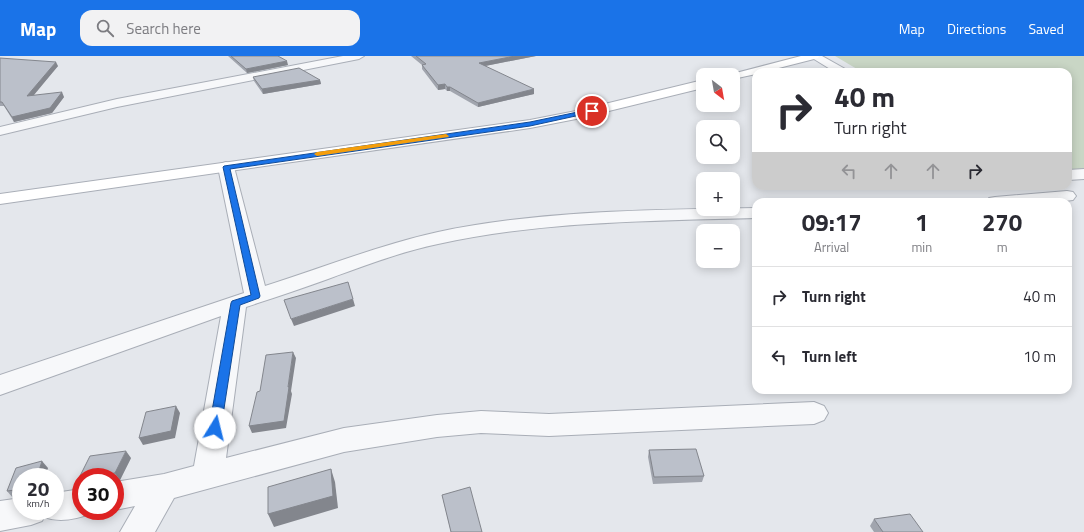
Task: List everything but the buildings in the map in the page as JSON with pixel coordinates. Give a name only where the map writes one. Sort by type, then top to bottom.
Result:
[{"type":"street","points":[[0,131],[117,103],[359,56]]},
{"type":"street","points":[[765,68],[814,56],[836,68]]},
{"type":"street","points":[[740,74],[752,71]]},
{"type":"street","points":[[0,199],[548,121],[696,86]]},
{"type":"street","points":[[208,475],[246,300],[226,167]]},
{"type":"street","points":[[1072,174],[1084,174]]},
{"type":"street","points":[[1054,190],[1069,198]]},
{"type":"street","points":[[0,385],[246,300],[405,247],[437,239],[469,233],[554,222],[628,216],[752,213]]},
{"type":"street","points":[[124,494],[164,487],[344,440],[437,426],[481,422],[549,425],[814,413]]},
{"type":"street","points":[[137,532],[164,487]]},
{"type":"street","points":[[0,516],[12,514]]},
{"type":"green space","points":[[835,56],[1084,56],[1084,172],[1072,173],[1072,68],[855,68]]},
{"type":"slow traffic","points":[[317,154],[446,136]]},
{"type":"route","points":[[215,428],[235,303],[256,296],[226,167],[530,124],[592,111]]}]
